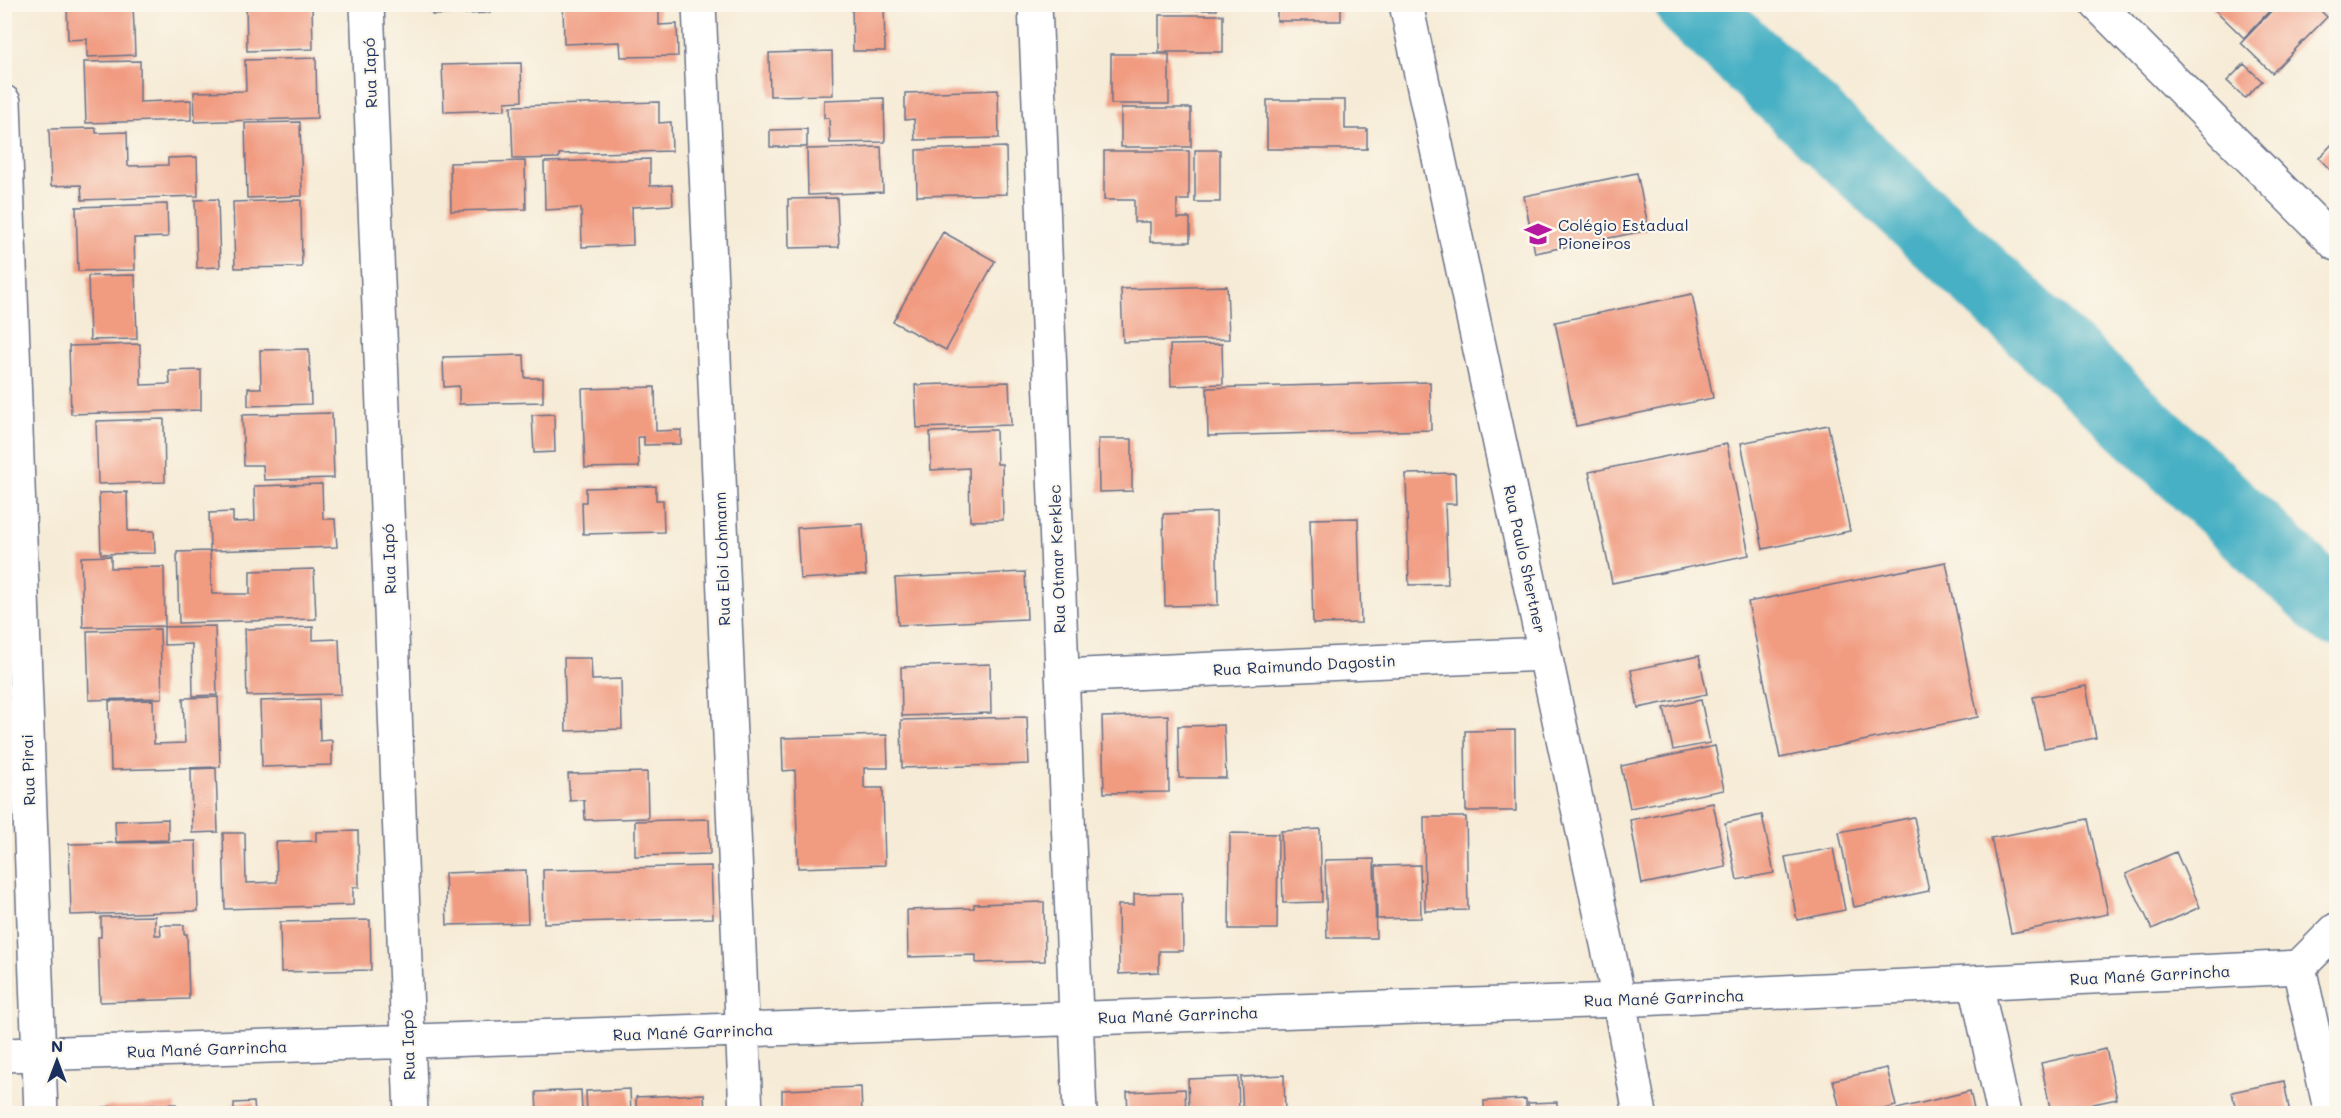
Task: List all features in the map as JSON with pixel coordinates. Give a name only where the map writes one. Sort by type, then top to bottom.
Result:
[{"type":"street","name":"Rua Iapó","points":[[367,4],[411,1113]]},
{"type":"street","name":"Rua Eloi Lohmann","points":[[699,4],[746,1113]]},
{"type":"street","name":"Rua Otmar Kerklec","points":[[1035,4],[1080,1113]]},
{"type":"street","name":"Rua Paulo Shertner","points":[[1406,4],[1619,1000],[1640,1113]]},
{"type":"street","points":[[2097,4],[2337,244]]},
{"type":"street","name":"Rua Pirai","points":[[4,102],[41,1113]]},
{"type":"street","name":"Rua Raimundo Dagostin","points":[[1062,676],[1545,654]]},
{"type":"street","points":[[2331,1113],[2299,967],[2337,930]]},
{"type":"street","name":"Rua Mané Garrincha","points":[[4,1055],[1619,1000],[2299,967]]},
{"type":"street","points":[[1976,983],[2004,1113]]},
{"type":"building","points":[[67,4],[133,4],[135,55],[87,57],[87,39],[68,40]]},
{"type":"building","points":[[246,4],[312,4],[313,49],[247,51]]},
{"type":"building","points":[[431,4],[490,4],[490,13],[432,15]]},
{"type":"building","points":[[563,4],[659,4],[659,25],[677,24],[678,56],[621,57],[620,42],[564,44]]},
{"type":"building","points":[[852,4],[884,4],[885,51],[853,51]]},
{"type":"building","points":[[1158,4],[1217,4],[1217,10],[1158,10]]},
{"type":"building","points":[[1277,4],[1341,4],[1341,21],[1277,21]]},
{"type":"building","points":[[2209,4],[2270,4],[2273,7],[2244,38]]},
{"type":"building","points":[[2278,4],[2314,4],[2327,17],[2272,73],[2241,43]]},
{"type":"building","points":[[1159,15],[1223,15],[1223,52],[1159,52]]},
{"type":"building","points":[[832,51],[833,95],[770,96],[769,53]]},
{"type":"building","points":[[1111,54],[1169,54],[1169,104],[1111,104]]},
{"type":"building","points":[[316,58],[317,118],[195,122],[194,92],[246,91],[245,60]]},
{"type":"building","points":[[140,61],[140,102],[191,100],[191,120],[86,123],[84,62]]},
{"type":"building","points":[[521,63],[522,101],[505,102],[505,110],[444,112],[442,65]]},
{"type":"building","points":[[2244,64],[2262,81],[2245,98],[2227,81]]},
{"type":"building","points":[[998,90],[999,138],[915,140],[914,119],[905,120],[905,93]]},
{"type":"building","points":[[884,98],[885,142],[830,143],[829,118],[824,118],[824,100]]},
{"type":"building","points":[[1267,100],[1345,100],[1345,129],[1367,129],[1367,149],[1267,149]]},
{"type":"building","points":[[659,102],[659,123],[671,122],[672,151],[559,154],[559,158],[513,159],[511,106]]},
{"type":"building","points":[[1121,108],[1191,108],[1191,147],[1121,147]]},
{"type":"building","points":[[300,122],[302,196],[247,198],[245,123]]},
{"type":"building","points":[[96,128],[96,133],[127,132],[128,166],[168,165],[168,158],[197,157],[198,196],[82,200],[81,185],[51,186],[49,129]]},
{"type":"building","points":[[807,129],[807,147],[770,147],[770,130]]},
{"type":"building","points":[[2336,140],[2336,176],[2319,158]]},
{"type":"building","points":[[881,147],[883,192],[808,195],[807,149]]},
{"type":"building","points":[[1006,147],[1007,194],[917,196],[916,150]]},
{"type":"building","points":[[1195,150],[1220,150],[1220,202],[1195,202]]},
{"type":"building","points":[[1104,151],[1189,151],[1189,200],[1177,200],[1177,218],[1190,218],[1190,242],[1150,242],[1150,222],[1134,222],[1134,200],[1104,200]]},
{"type":"building","points":[[650,159],[650,186],[672,185],[673,205],[632,207],[633,245],[582,247],[581,208],[545,210],[544,162]]},
{"type":"building","points":[[525,161],[526,209],[451,211],[450,163]]},
{"type":"building","points":[[1637,173],[1649,230],[1535,253],[1524,196]]},
{"type":"building","points":[[837,198],[839,247],[789,248],[788,199]]},
{"type":"building","points":[[218,199],[220,267],[197,268],[195,200]]},
{"type":"building","points":[[301,200],[302,267],[235,268],[233,202]]},
{"type":"building","points":[[167,204],[168,237],[134,238],[135,270],[78,271],[76,207]]},
{"type":"building","points":[[943,232],[995,261],[946,350],[893,322]]},
{"type":"building","points":[[135,275],[137,339],[90,340],[88,276]]},
{"type":"building","points":[[1227,286],[1229,339],[1123,342],[1121,289]]},
{"type":"building","points":[[1692,294],[1713,398],[1576,426],[1555,322]]},
{"type":"building","points":[[140,344],[141,385],[170,384],[169,371],[201,370],[201,410],[71,414],[69,346]]},
{"type":"building","points":[[1222,344],[1223,384],[1171,386],[1170,345]]},
{"type":"building","points":[[309,349],[311,404],[248,406],[248,388],[261,388],[260,350]]},
{"type":"building","points":[[524,355],[525,378],[543,378],[543,402],[459,404],[459,386],[444,387],[443,357]]},
{"type":"building","points":[[1009,382],[1011,425],[917,428],[915,385]]},
{"type":"building","points":[[1430,382],[1431,430],[1208,436],[1207,388]]},
{"type":"building","points":[[655,387],[656,431],[681,430],[681,444],[644,445],[644,437],[638,437],[639,467],[585,468],[582,389]]},
{"type":"building","points":[[332,413],[334,478],[264,480],[263,465],[244,465],[242,415]]},
{"type":"building","points":[[554,414],[555,452],[534,453],[532,415]]},
{"type":"building","points":[[164,419],[165,482],[98,484],[96,421]]},
{"type":"building","points":[[1828,425],[1850,531],[1763,549],[1741,443]]},
{"type":"building","points":[[996,430],[997,464],[1002,464],[1003,520],[970,521],[969,468],[931,470],[930,432]]},
{"type":"building","points":[[1098,439],[1132,439],[1132,491],[1099,492]]},
{"type":"building","points":[[1727,444],[1749,555],[1612,583],[1589,472]]},
{"type":"building","points":[[1455,473],[1456,504],[1445,504],[1448,584],[1409,585],[1406,474]]},
{"type":"building","points":[[322,484],[323,519],[335,519],[337,547],[210,551],[209,513],[233,512],[233,522],[255,521],[254,486]]},
{"type":"building","points":[[656,486],[656,500],[663,500],[664,532],[583,534],[582,502],[586,502],[586,488]]},
{"type":"building","points":[[127,492],[128,531],[154,531],[155,553],[101,554],[99,493]]},
{"type":"building","points":[[1216,512],[1218,605],[1165,606],[1163,514]]},
{"type":"building","points":[[1358,518],[1361,623],[1313,624],[1310,519]]},
{"type":"building","points":[[863,524],[866,575],[800,579],[797,528]]},
{"type":"building","points":[[210,551],[212,594],[250,594],[250,571],[314,569],[316,619],[179,623],[177,552]]},
{"type":"building","points":[[111,556],[111,568],[164,567],[165,626],[83,627],[81,557]]},
{"type":"building","points":[[1946,562],[1978,717],[1780,758],[1748,602]]},
{"type":"building","points":[[1025,572],[1027,619],[898,625],[895,578]]},
{"type":"building","points":[[215,626],[217,695],[193,696],[192,644],[164,645],[164,627]]},
{"type":"building","points":[[313,627],[313,640],[339,639],[341,694],[247,696],[245,629]]},
{"type":"building","points":[[160,629],[162,698],[89,700],[87,631]]},
{"type":"building","points":[[1699,656],[1707,694],[1638,708],[1631,670]]},
{"type":"building","points":[[564,658],[591,658],[592,680],[621,679],[622,729],[566,731]]},
{"type":"building","points":[[990,664],[991,713],[902,716],[901,667]]},
{"type":"building","points":[[2086,686],[2096,738],[2044,748],[2033,697]]},
{"type":"building","points":[[218,697],[220,767],[111,770],[109,701],[153,700],[154,744],[185,743],[183,698]]},
{"type":"building","points":[[319,699],[320,741],[332,740],[332,765],[262,767],[260,701]]},
{"type":"building","points":[[1701,700],[1710,743],[1673,750],[1664,708]]},
{"type":"building","points":[[1168,715],[1169,792],[1104,793],[1102,717]]},
{"type":"building","points":[[1027,717],[1029,764],[902,768],[901,720]]},
{"type":"building","points":[[1224,725],[1226,778],[1179,778],[1178,726]]},
{"type":"building","points":[[1515,730],[1516,811],[1466,811],[1465,731]]},
{"type":"building","points":[[887,735],[888,768],[864,768],[864,788],[883,788],[885,865],[798,868],[795,770],[783,771],[782,738]]},
{"type":"building","points":[[1715,746],[1724,790],[1630,808],[1621,766]]},
{"type":"building","points":[[216,768],[218,832],[192,833],[191,769]]},
{"type":"building","points":[[647,772],[648,818],[585,820],[584,800],[570,801],[568,774]]},
{"type":"building","points":[[1713,803],[1726,867],[1642,884],[1630,820]]},
{"type":"building","points":[[1762,815],[1774,873],[1737,880],[1725,823]]},
{"type":"building","points":[[1424,817],[1466,817],[1468,910],[1425,911]]},
{"type":"building","points":[[1914,817],[1929,891],[1854,907],[1839,832]]},
{"type":"building","points":[[168,819],[168,840],[116,842],[115,821]]},
{"type":"building","points":[[709,819],[710,854],[635,856],[635,821]]},
{"type":"building","points":[[2088,819],[2108,914],[2011,933],[1991,838]]},
{"type":"building","points":[[1320,829],[1322,902],[1283,903],[1281,831]]},
{"type":"building","points":[[358,831],[359,887],[353,887],[353,905],[225,909],[223,833],[245,833],[246,883],[277,882],[276,842],[316,841],[316,832]]},
{"type":"building","points":[[1230,833],[1278,834],[1277,929],[1229,929]]},
{"type":"building","points":[[196,841],[198,911],[71,915],[69,844]]},
{"type":"building","points":[[1833,848],[1845,910],[1797,920],[1785,857]]},
{"type":"building","points":[[2176,852],[2200,907],[2152,929],[2126,874]]},
{"type":"building","points":[[1374,859],[1376,938],[1327,938],[1325,860]]},
{"type":"building","points":[[1420,865],[1421,918],[1377,919],[1376,866]]},
{"type":"building","points":[[711,866],[713,918],[544,923],[543,870]]},
{"type":"building","points":[[526,870],[528,923],[447,925],[445,873]]},
{"type":"building","points":[[1182,893],[1183,951],[1159,951],[1159,972],[1119,974],[1118,905],[1134,905],[1134,894]]},
{"type":"building","points":[[1044,902],[1045,961],[976,963],[976,955],[908,957],[907,910],[974,908],[974,904]]},
{"type":"building","points":[[155,916],[155,935],[161,935],[160,925],[184,925],[184,934],[187,934],[189,999],[100,1002],[98,937],[101,937],[101,917]]},
{"type":"building","points":[[370,920],[371,970],[281,972],[280,922]]},
{"type":"building","points":[[2106,1049],[2117,1099],[2051,1113],[2041,1063]]},
{"type":"building","points":[[1887,1068],[1896,1106],[1864,1114],[1841,1114],[1833,1080]]},
{"type":"building","points":[[1284,1075],[1285,1114],[1243,1114],[1241,1077]]},
{"type":"building","points":[[1238,1077],[1239,1114],[1189,1114],[1188,1079]]},
{"type":"building","points":[[2284,1081],[2290,1114],[2237,1114],[2232,1092]]},
{"type":"building","points":[[861,1087],[862,1114],[782,1114],[782,1090]]},
{"type":"building","points":[[630,1089],[631,1114],[587,1114],[586,1091]]},
{"type":"building","points":[[1185,1089],[1186,1114],[1128,1114],[1127,1092]]},
{"type":"building","points":[[581,1090],[582,1114],[537,1114],[536,1092]]},
{"type":"building","points":[[1970,1091],[1975,1114],[1898,1114],[1897,1109]]},
{"type":"building","points":[[704,1094],[705,1114],[636,1114],[636,1097]]},
{"type":"building","points":[[1526,1099],[1526,1114],[1484,1114],[1484,1101]]},
{"type":"building","points":[[254,1102],[255,1114],[234,1114],[234,1103]]},
{"type":"building","points":[[1557,1102],[1557,1114],[1529,1114],[1528,1103]]},
{"type":"building","points":[[176,1104],[176,1114],[103,1114],[103,1107]]},
{"type":"building","points":[[1425,1108],[1425,1114],[1386,1114],[1386,1109]]},
{"type":"building","points":[[1477,1109],[1477,1114],[1432,1114],[1432,1111]]},
{"type":"waterway","points":[[1691,4],[2336,611]]},
{"type":"place","name":"Colégio Estadual Pioneiros","points":[[1538,234]]}]
